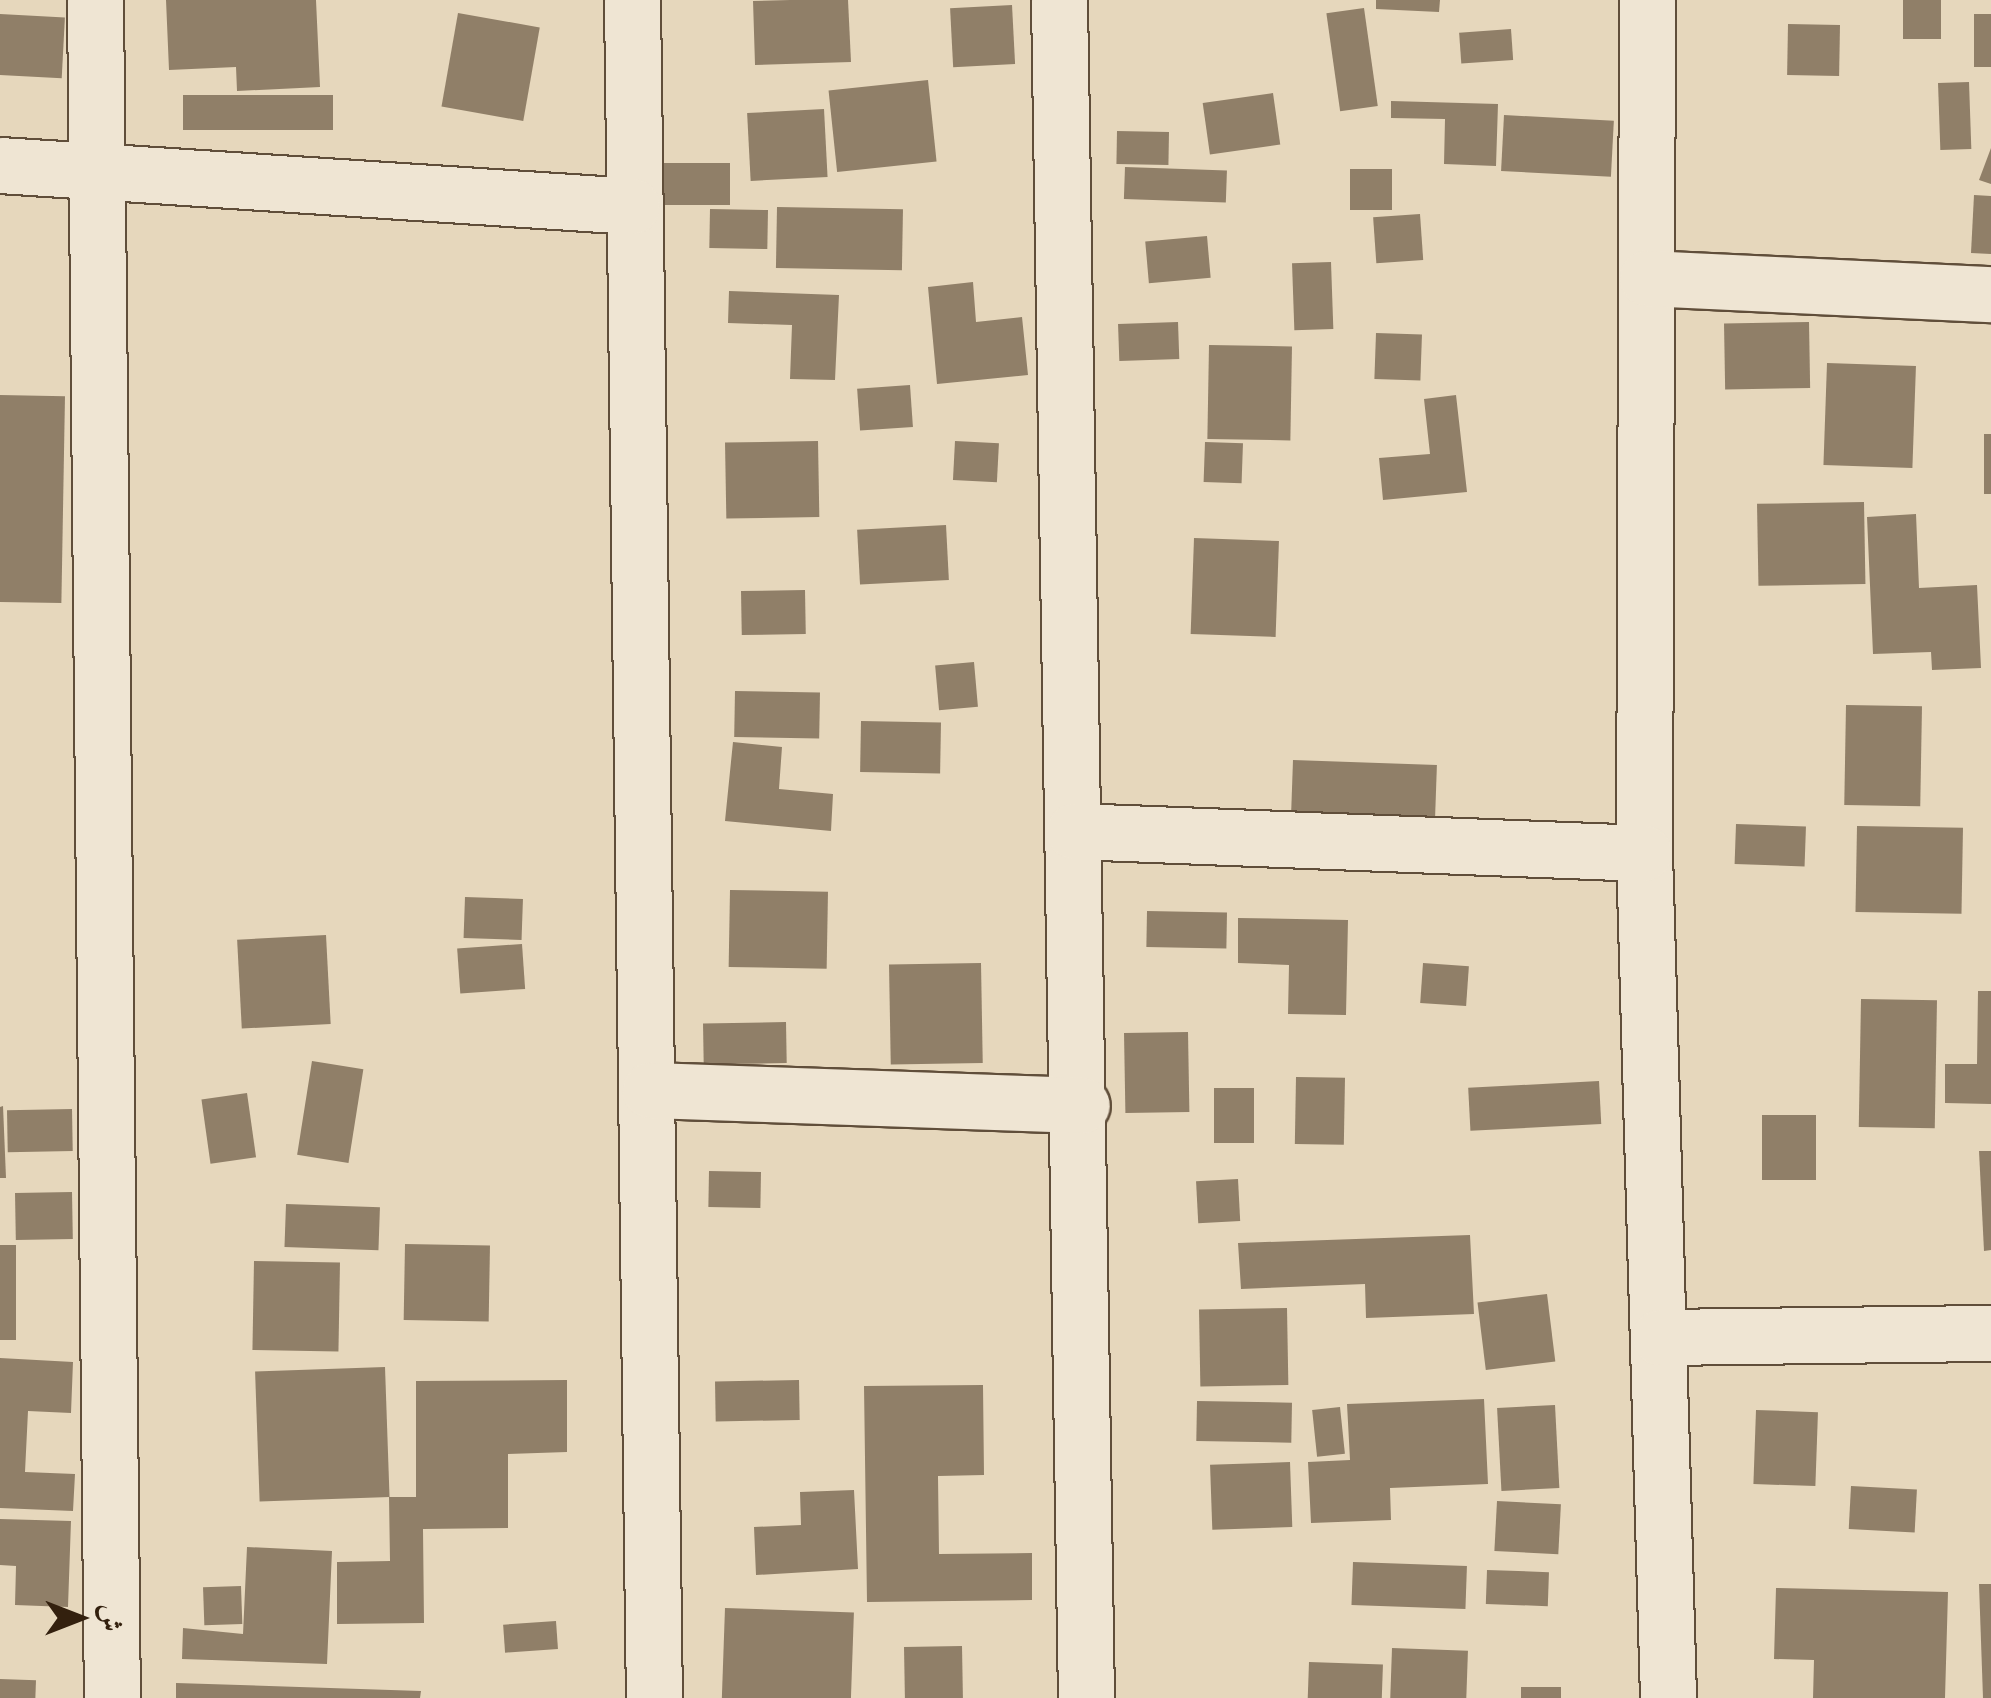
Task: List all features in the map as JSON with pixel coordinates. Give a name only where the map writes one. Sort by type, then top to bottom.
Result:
[{"type":"street","points":[[95,0],[112,1698]]},
{"type":"street","points":[[632,0],[632,206],[650,1090],[654,1698]]},
{"type":"street","points":[[1059,0],[1082,1106],[1086,1698]]},
{"type":"street","points":[[1647,0],[1644,854],[1668,1698]]},
{"type":"street","points":[[0,166],[632,206]]},
{"type":"street","points":[[1647,278],[1991,294]]},
{"type":"street","points":[[1074,830],[1644,854]]},
{"type":"street","points":[[650,1090],[1082,1106]]},
{"type":"street","points":[[1660,1337],[1991,1333]]},
{"type":"building","points":[[166,0],[316,0],[320,87],[237,91],[236,67],[169,70]]},
{"type":"building","points":[[848,0],[851,62],[755,65],[753,1]]},
{"type":"building","points":[[1376,0],[1440,0],[1439,12],[1376,9]]},
{"type":"building","points":[[1903,0],[1941,0],[1941,39],[1903,39]]},
{"type":"building","points":[[1012,5],[1015,64],[953,67],[950,8]]},
{"type":"building","points":[[1364,8],[1378,106],[1340,111],[1326,13]]},
{"type":"building","points":[[458,13],[540,27],[523,121],[442,107]]},
{"type":"building","points":[[0,14],[65,17],[62,78],[0,75]]},
{"type":"building","points":[[1974,14],[1991,14],[1991,67],[1974,67]]},
{"type":"building","points":[[1788,24],[1840,25],[1839,76],[1787,75]]},
{"type":"building","points":[[1511,29],[1513,60],[1461,64],[1459,33]]},
{"type":"building","points":[[928,80],[937,162],[837,172],[829,90]]},
{"type":"building","points":[[1969,82],[1971,149],[1940,150],[1938,83]]},
{"type":"building","points":[[1273,93],[1280,144],[1210,154],[1203,103]]},
{"type":"building","points":[[183,95],[333,95],[333,130],[183,130]]},
{"type":"building","points":[[1391,101],[1498,104],[1496,166],[1444,164],[1445,119],[1391,118]]},
{"type":"building","points":[[824,109],[828,177],[751,181],[747,113]]},
{"type":"building","points":[[1504,115],[1614,121],[1611,177],[1501,171]]},
{"type":"building","points":[[1117,131],[1169,132],[1168,165],[1116,164]]},
{"type":"building","points":[[1991,148],[1991,184],[1979,180]]},
{"type":"building","points":[[659,163],[730,163],[730,205],[659,205]]},
{"type":"building","points":[[1125,167],[1227,171],[1226,203],[1124,199]]},
{"type":"building","points":[[1350,169],[1392,169],[1392,210],[1350,210]]},
{"type":"building","points":[[1974,195],[1991,196],[1991,254],[1971,253]]},
{"type":"building","points":[[777,207],[903,209],[902,270],[776,268]]},
{"type":"building","points":[[710,209],[768,210],[767,249],[709,248]]},
{"type":"building","points":[[1420,214],[1423,260],[1376,263],[1373,217]]},
{"type":"building","points":[[1207,236],[1211,278],[1149,283],[1145,241]]},
{"type":"building","points":[[1331,262],[1333,329],[1294,330],[1292,263]]},
{"type":"building","points":[[973,282],[976,322],[1022,317],[1028,375],[937,384],[928,287]]},
{"type":"building","points":[[729,291],[839,295],[835,380],[790,379],[792,325],[728,323]]},
{"type":"building","points":[[1178,322],[1179,359],[1119,361],[1118,324]]},
{"type":"building","points":[[1809,322],[1810,388],[1725,389],[1724,323]]},
{"type":"building","points":[[1376,333],[1422,335],[1420,381],[1374,379]]},
{"type":"building","points":[[1209,345],[1292,346],[1290,440],[1207,439]]},
{"type":"building","points":[[1827,363],[1916,366],[1912,468],[1823,465]]},
{"type":"building","points":[[910,385],[913,427],[860,431],[857,389]]},
{"type":"building","points":[[0,395],[65,396],[61,603],[0,602]]},
{"type":"building","points":[[1456,395],[1467,492],[1383,500],[1379,458],[1430,454],[1424,399]]},
{"type":"building","points":[[1984,434],[1991,434],[1991,494],[1984,494]]},
{"type":"building","points":[[818,441],[819,517],[726,519],[725,443]]},
{"type":"building","points":[[955,441],[999,443],[997,482],[953,480]]},
{"type":"building","points":[[1205,442],[1243,443],[1242,483],[1204,482]]},
{"type":"building","points":[[1864,502],[1865,584],[1758,586],[1757,504]]},
{"type":"building","points":[[1916,514],[1919,588],[1977,585],[1981,668],[1932,670],[1931,652],[1873,654],[1867,517]]},
{"type":"building","points":[[946,525],[949,580],[860,585],[857,530]]},
{"type":"building","points":[[1194,538],[1279,541],[1276,637],[1191,634]]},
{"type":"building","points":[[805,590],[806,634],[742,635],[741,591]]},
{"type":"building","points":[[974,662],[978,707],[939,710],[935,665]]},
{"type":"building","points":[[735,691],[820,692],[819,738],[734,737]]},
{"type":"building","points":[[1846,705],[1922,706],[1920,806],[1844,805]]},
{"type":"building","points":[[861,721],[941,722],[940,773],[860,772]]},
{"type":"building","points":[[733,742],[782,747],[779,789],[833,794],[831,831],[725,821]]},
{"type":"building","points":[[1293,760],[1437,765],[1435,819],[1291,814]]},
{"type":"building","points":[[1736,824],[1806,826],[1805,866],[1735,864]]},
{"type":"building","points":[[1857,826],[1963,828],[1961,914],[1855,912]]},
{"type":"building","points":[[730,890],[828,892],[827,969],[729,967]]},
{"type":"building","points":[[465,897],[523,899],[522,940],[464,938]]},
{"type":"building","points":[[1147,911],[1227,912],[1226,948],[1146,947]]},
{"type":"building","points":[[1238,918],[1348,920],[1346,1015],[1288,1014],[1289,965],[1238,963]]},
{"type":"building","points":[[326,935],[331,1024],[242,1029],[237,940]]},
{"type":"building","points":[[522,944],[525,989],[460,993],[457,949]]},
{"type":"building","points":[[981,963],[983,1063],[891,1065],[889,965]]},
{"type":"building","points":[[1423,963],[1469,966],[1466,1006],[1420,1003]]},
{"type":"building","points":[[1978,991],[1991,991],[1991,1104],[1945,1103],[1945,1064],[1977,1064]]},
{"type":"building","points":[[1861,999],[1937,1000],[1935,1128],[1859,1127]]},
{"type":"building","points":[[786,1022],[787,1063],[704,1064],[703,1023]]},
{"type":"building","points":[[1188,1032],[1189,1112],[1125,1113],[1124,1033]]},
{"type":"building","points":[[312,1061],[363,1069],[348,1163],[297,1155]]},
{"type":"building","points":[[1296,1077],[1345,1078],[1344,1145],[1295,1144]]},
{"type":"building","points":[[1599,1081],[1601,1124],[1470,1131],[1468,1088]]},
{"type":"building","points":[[1214,1088],[1254,1088],[1254,1143],[1214,1143]]},
{"type":"building","points":[[247,1093],[256,1157],[210,1164],[201,1099]]},
{"type":"building","points":[[3,1106],[6,1178],[0,1178],[0,1107]]},
{"type":"building","points":[[72,1109],[73,1151],[8,1152],[7,1110]]},
{"type":"building","points":[[1762,1115],[1816,1115],[1816,1180],[1762,1180]]},
{"type":"building","points":[[1979,1151],[1991,1151],[1991,1250],[1984,1251]]},
{"type":"building","points":[[709,1171],[761,1172],[760,1208],[708,1207]]},
{"type":"building","points":[[1238,1179],[1240,1221],[1198,1223],[1196,1181]]},
{"type":"building","points":[[72,1192],[73,1239],[16,1240],[15,1193]]},
{"type":"building","points":[[286,1204],[380,1207],[378,1250],[284,1247]]},
{"type":"building","points":[[1470,1235],[1474,1314],[1366,1318],[1365,1284],[1241,1289],[1238,1243]]},
{"type":"building","points":[[405,1244],[490,1245],[489,1321],[404,1320]]},
{"type":"building","points":[[0,1245],[16,1245],[16,1340],[0,1340]]},
{"type":"building","points":[[254,1261],[340,1263],[338,1351],[252,1350]]},
{"type":"building","points":[[1547,1294],[1555,1361],[1486,1370],[1478,1303]]},
{"type":"building","points":[[1287,1308],[1288,1385],[1200,1387],[1199,1310]]},
{"type":"building","points":[[0,1358],[73,1362],[71,1413],[28,1411],[25,1472],[75,1474],[73,1511],[0,1508]]},
{"type":"building","points":[[385,1367],[390,1497],[260,1501],[255,1372]]},
{"type":"building","points":[[567,1380],[567,1452],[508,1454],[508,1528],[423,1529],[424,1623],[337,1624],[337,1562],[390,1561],[389,1497],[416,1497],[416,1381]]},
{"type":"building","points":[[799,1380],[800,1420],[716,1421],[715,1381]]},
{"type":"building","points":[[983,1385],[984,1475],[938,1476],[939,1554],[1032,1553],[1032,1600],[867,1602],[864,1386]]},
{"type":"building","points":[[1484,1399],[1488,1484],[1390,1488],[1391,1520],[1311,1523],[1308,1462],[1350,1460],[1347,1404]]},
{"type":"building","points":[[1197,1401],[1292,1403],[1291,1443],[1196,1441]]},
{"type":"building","points":[[1555,1405],[1559,1488],[1501,1491],[1497,1408]]},
{"type":"building","points":[[1340,1407],[1345,1454],[1317,1457],[1312,1410]]},
{"type":"building","points":[[1756,1410],[1818,1412],[1815,1486],[1753,1484]]},
{"type":"building","points":[[1290,1462],[1292,1527],[1212,1530],[1210,1465]]},
{"type":"building","points":[[1851,1486],[1917,1489],[1915,1532],[1849,1529]]},
{"type":"building","points":[[854,1490],[858,1569],[756,1575],[754,1527],[801,1525],[800,1492]]},
{"type":"building","points":[[1497,1501],[1561,1504],[1558,1554],[1494,1551]]},
{"type":"building","points":[[0,1519],[71,1521],[68,1607],[15,1605],[16,1566],[0,1565]]},
{"type":"building","points":[[247,1547],[332,1551],[327,1664],[182,1659],[183,1628],[243,1634]]},
{"type":"building","points":[[1353,1562],[1467,1566],[1465,1609],[1351,1605]]},
{"type":"building","points":[[1487,1570],[1549,1572],[1548,1606],[1486,1604]]},
{"type":"building","points":[[1979,1584],[1991,1584],[1991,1698],[1983,1698]]},
{"type":"building","points":[[241,1586],[242,1624],[204,1625],[203,1587]]},
{"type":"building","points":[[1776,1588],[1948,1592],[1945,1698],[1813,1698],[1814,1660],[1774,1659]]},
{"type":"building","points":[[725,1608],[854,1613],[851,1698],[722,1698]]},
{"type":"building","points":[[556,1621],[558,1649],[505,1653],[503,1625]]},
{"type":"building","points":[[962,1646],[963,1698],[905,1698],[904,1647]]},
{"type":"building","points":[[1392,1648],[1468,1651],[1466,1698],[1390,1698]]},
{"type":"building","points":[[1309,1662],[1383,1665],[1382,1698],[1308,1698]]},
{"type":"building","points":[[0,1679],[36,1680],[35,1698],[0,1698]]},
{"type":"building","points":[[176,1683],[421,1691],[420,1698],[176,1698]]},
{"type":"building","points":[[1521,1687],[1561,1687],[1561,1698],[1521,1698]]}]
